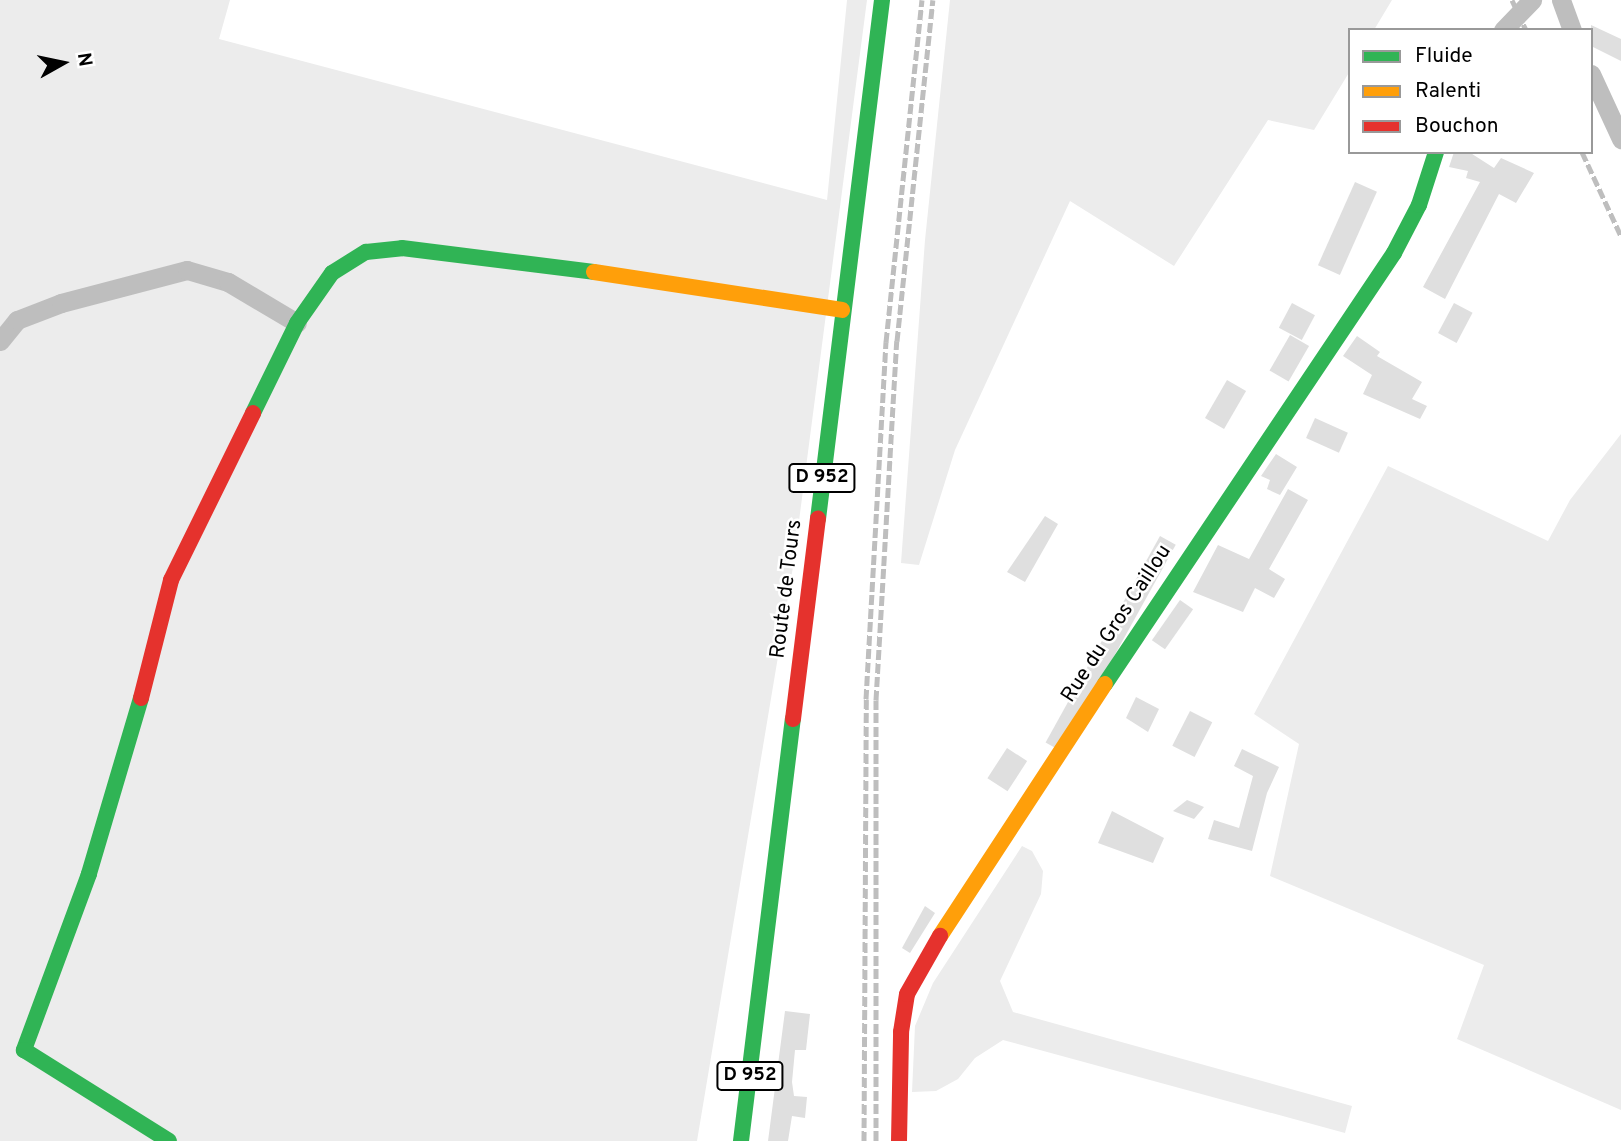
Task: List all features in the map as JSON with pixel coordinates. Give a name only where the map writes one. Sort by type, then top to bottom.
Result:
[{"type":"street","name":"Route de Tours","points":[[741,1141],[882,0]]},
{"type":"street","points":[[1505,28],[1532,0]]},
{"type":"street","points":[[1561,0],[1571,28]]},
{"type":"street","points":[[1593,78],[1621,139]]},
{"type":"street","name":"Rue du Gros Caillou","points":[[899,1141],[901,1032],[907,994],[928,954],[1250,463],[1394,253],[1419,205],[1435,154]]},
{"type":"street","points":[[169,1141],[24,1050],[89,874],[132,733],[171,580],[298,323],[332,273],[366,252],[402,248],[695,284],[842,310]]},
{"type":"street","points":[[0,341],[17,320],[61,303],[187,270],[228,282],[298,323]]},
{"type":"shaded area","points":[[0,0],[230,0],[219,39],[827,200],[847,0],[867,0],[793,567],[697,1141],[0,1141]]},
{"type":"shaded area","points":[[950,0],[1392,0],[1375,28],[1348,28],[1348,74],[1314,130],[1268,120],[1174,266],[1070,201],[955,450],[919,565],[901,563],[925,240]]},
{"type":"shaded area","points":[[1621,434],[1621,1110],[1457,1039],[1484,965],[1270,876],[1299,744],[1254,714],[1388,466],[1548,541],[1570,500]]},
{"type":"shaded area","points":[[1022,846],[1032,851],[1043,871],[1041,894],[1000,981],[1013,1012],[1352,1106],[1345,1133],[1003,1040],[975,1058],[958,1079],[936,1091],[912,1092],[915,1026],[933,983]]},
{"type":"building","points":[[1591,25],[1621,39],[1621,61],[1593,47]]},
{"type":"building","points":[[1453,154],[1472,154],[1494,168],[1501,158],[1534,173],[1516,203],[1499,194],[1445,299],[1423,287],[1480,182],[1466,178],[1468,171],[1449,167]]},
{"type":"building","points":[[1355,182],[1377,192],[1340,275],[1318,265]]},
{"type":"building","points":[[1292,303],[1315,315],[1302,340],[1279,328]]},
{"type":"building","points":[[1454,303],[1473,313],[1457,343],[1438,333]]},
{"type":"building","points":[[1290,335],[1309,346],[1289,382],[1270,371]]},
{"type":"building","points":[[1357,336],[1380,352],[1377,356],[1422,382],[1412,399],[1427,406],[1420,419],[1363,394],[1372,375],[1343,356]]},
{"type":"building","points":[[1227,380],[1246,391],[1224,429],[1205,418]]},
{"type":"building","points":[[1315,418],[1348,433],[1339,453],[1306,438]]},
{"type":"building","points":[[1276,454],[1297,467],[1280,495],[1267,489],[1270,480],[1261,476]]},
{"type":"building","points":[[1288,489],[1308,500],[1269,569],[1285,579],[1274,598],[1255,588],[1243,612],[1193,592],[1218,545],[1249,559]]},
{"type":"building","points":[[1045,516],[1058,524],[1025,582],[1007,572]]},
{"type":"building","points":[[1160,536],[1176,545],[1061,751],[1046,742]]},
{"type":"building","points":[[1180,600],[1193,609],[1165,649],[1152,640]]},
{"type":"building","points":[[1136,697],[1159,709],[1148,732],[1126,718]]},
{"type":"building","points":[[1190,711],[1212,722],[1195,757],[1172,746]]},
{"type":"building","points":[[1007,748],[1027,761],[1008,791],[987,778]]},
{"type":"building","points":[[1242,749],[1279,767],[1267,793],[1252,851],[1208,839],[1214,820],[1239,828],[1253,776],[1234,766]]},
{"type":"building","points":[[1187,800],[1204,807],[1194,819],[1173,811]]},
{"type":"building","points":[[1112,811],[1164,838],[1153,863],[1098,843]]},
{"type":"building","points":[[925,906],[935,913],[910,953],[902,948]]},
{"type":"building","points":[[785,1011],[810,1014],[806,1050],[795,1050],[792,1082],[794,1096],[807,1097],[805,1118],[792,1116],[788,1141],[768,1141]]},
{"type":"railway","points":[[864,1141],[866,699],[886,342],[922,0]]},
{"type":"railway","points":[[876,1141],[876,700],[897,341],[933,0]]},
{"type":"railway","points":[[1512,0],[1525,28]]},
{"type":"railway","points":[[1583,154],[1621,236]]},
{"type":"traffic: fast","points":[[818,519],[882,0]]},
{"type":"traffic: fast","points":[[1105,684],[1394,253],[1419,205],[1435,154]]},
{"type":"traffic: fast","points":[[253,413],[297,323],[332,273],[366,252],[402,248],[594,272]]},
{"type":"traffic: fast","points":[[141,698],[89,874],[24,1050],[169,1141]]},
{"type":"traffic: fast","points":[[741,1141],[793,719]]},
{"type":"traffic: slow","points":[[594,272],[842,310]]},
{"type":"traffic: slow","points":[[940,936],[1105,684]]},
{"type":"traffic: jam","points":[[141,698],[171,580],[253,413]]},
{"type":"traffic: jam","points":[[793,719],[818,519]]},
{"type":"traffic: jam","points":[[899,1141],[901,1032],[907,994],[940,936]]}]
